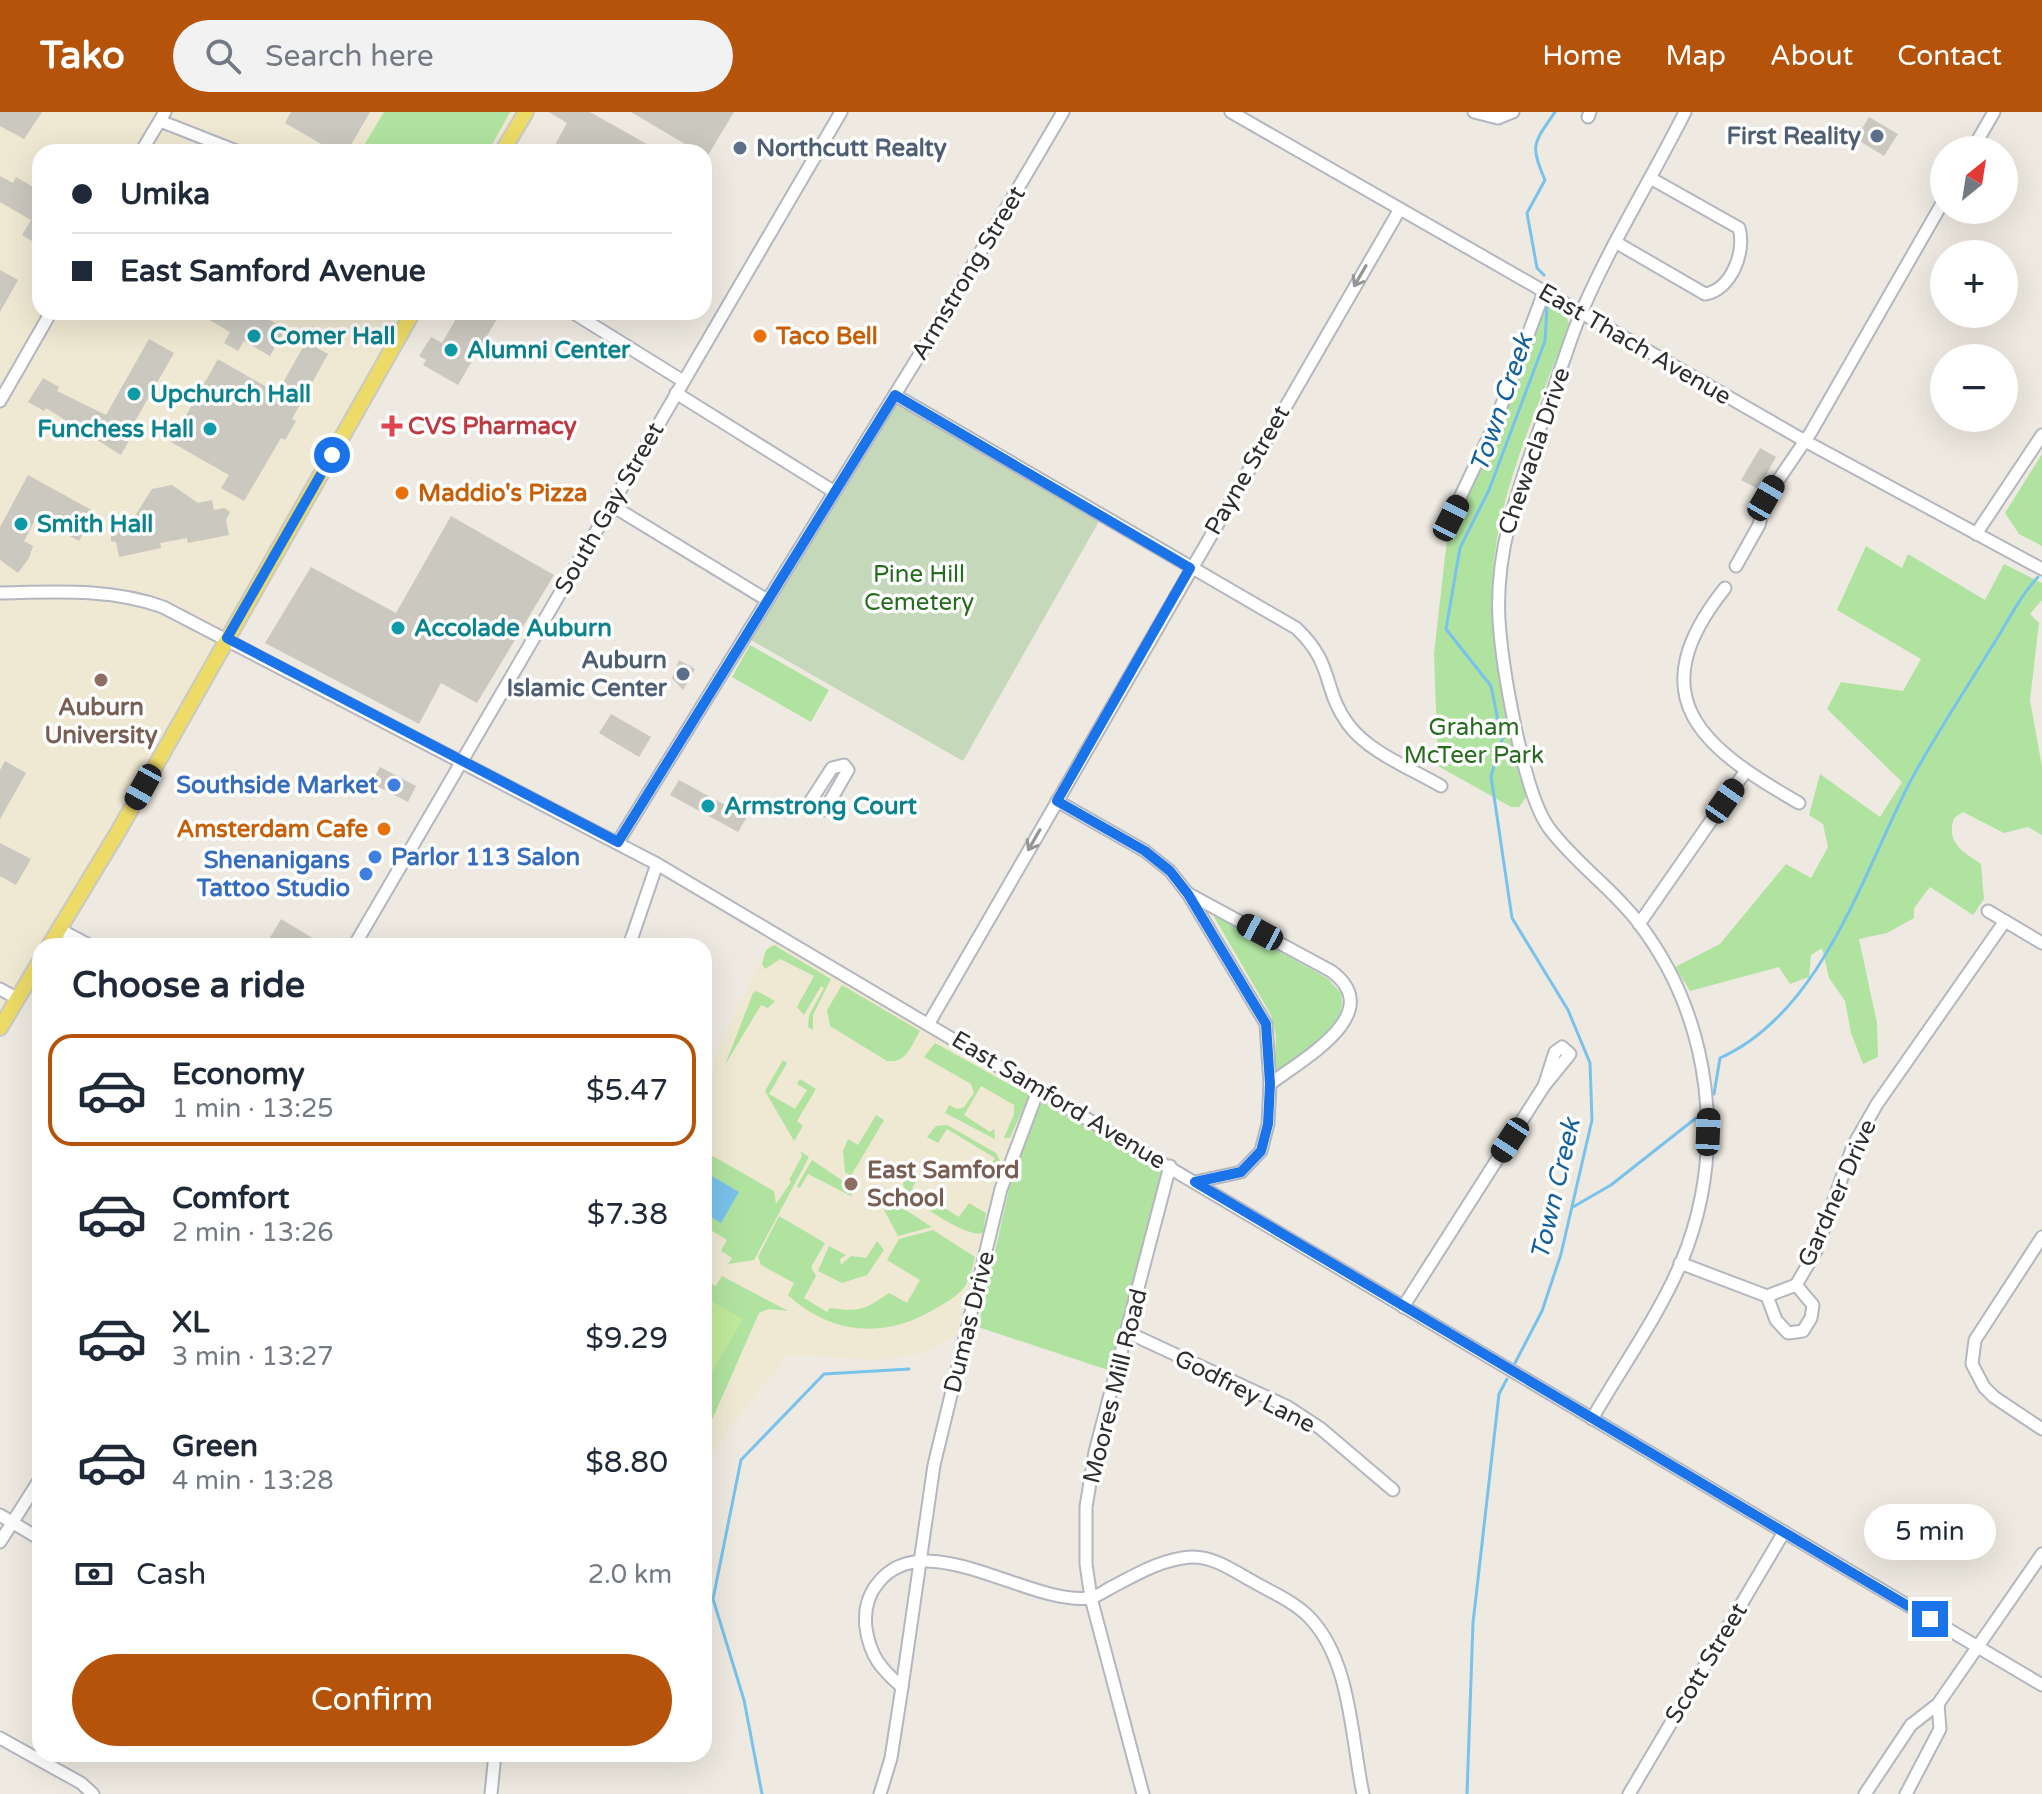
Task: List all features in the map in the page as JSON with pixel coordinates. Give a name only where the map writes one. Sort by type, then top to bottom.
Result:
[{"type":"main road","points":[[507,144],[526,112]]},
{"type":"main road","points":[[54,938],[408,320]]},
{"type":"main road","points":[[0,1028],[32,975]]},
{"type":"street","name":"South Gay Street","points":[[359,938],[841,112]]},
{"type":"street","name":"Armstrong Street","points":[[618,842],[895,395],[1063,112]]},
{"type":"street","name":"East Thach Avenue","points":[[1231,112],[1805,441],[2042,569]]},
{"type":"street","points":[[1474,112],[1498,118],[1513,112]]},
{"type":"street","name":"Chewacla Drive","points":[[1592,1419],[1680,1263],[1705,1175],[1706,1088],[1699,1051],[1677,984],[1639,924],[1547,826],[1529,778],[1505,670],[1499,620],[1504,535],[1582,313],[1685,112]]},
{"type":"street","points":[[1980,136],[1994,112]]},
{"type":"street","points":[[146,144],[162,117],[221,144]]},
{"type":"street","points":[[1617,243],[1705,294],[1716,292],[1725,284],[1741,252],[1739,228],[1652,179]]},
{"type":"street","name":"Payne Street","points":[[929,1023],[1400,209]]},
{"type":"street","points":[[1736,566],[1759,525],[1766,498],[1805,441],[1930,224]]},
{"type":"street","points":[[1444,531],[1493,428],[1544,292]]},
{"type":"street","points":[[0,401],[46,320]]},
{"type":"street","points":[[585,320],[683,381]]},
{"type":"street","points":[[676,393],[833,491]]},
{"type":"street","points":[[895,395],[1296,628],[1321,656],[1336,703],[1348,725],[1365,741],[1441,786]]},
{"type":"street","points":[[1976,534],[2042,435]]},
{"type":"street","points":[[611,505],[767,600]]},
{"type":"street","points":[[1725,588],[1708,609],[1690,646],[1685,671],[1687,696],[1694,720],[1707,741],[1745,772],[1799,803]]},
{"type":"street","name":"East Samford Avenue","points":[[0,593],[96,592],[130,596],[163,607],[618,842],[1039,1088],[2042,1685]]},
{"type":"street","points":[[810,802],[832,768],[844,765],[848,770],[825,810]]},
{"type":"street","points":[[1639,924],[1745,772]]},
{"type":"street","points":[[1057,801],[1152,856],[1170,871],[1188,894],[1266,1024],[1270,1084],[1268,1124],[1261,1151],[1241,1172],[1195,1182]]},
{"type":"street","points":[[632,938],[657,864]]},
{"type":"street","points":[[1188,894],[1331,971],[1348,988],[1351,1000],[1346,1023],[1270,1084]]},
{"type":"street","points":[[1988,911],[2042,943]]},
{"type":"street","name":"Gardner Drive","points":[[1767,1296],[1796,1285],[1816,1251],[1853,1146],[1877,1104],[2005,921]]},
{"type":"street","points":[[59,929],[76,938]]},
{"type":"street","points":[[0,989],[18,999]]},
{"type":"street","points":[[1403,1307],[1544,1086]]},
{"type":"street","name":"Dumas Drive","points":[[880,1794],[891,1758],[934,1465],[1001,1189],[1039,1088]]},
{"type":"street","name":"Moores Mill Road","points":[[1143,1794],[1091,1598],[1086,1564],[1086,1507],[1095,1452],[1170,1166]]},
{"type":"street","points":[[2042,1237],[1975,1340],[1972,1364],[1984,1387],[1994,1397],[2042,1429]]},
{"type":"street","points":[[1680,1263],[1767,1296],[1776,1320],[1788,1333],[1803,1331],[1811,1318],[1813,1305],[1796,1285]]},
{"type":"street","name":"Godfrey Lane","points":[[1127,1332],[1288,1407],[1320,1428],[1393,1490]]},
{"type":"street","points":[[0,1542],[32,1491]]},
{"type":"street","points":[[0,1515],[32,1534]]},
{"type":"street","name":"Scott Street","points":[[1629,1794],[1784,1532]]},
{"type":"street","points":[[1865,1794],[1911,1725],[1938,1704],[2042,1554]]},
{"type":"street","points":[[902,1687],[874,1661],[865,1625],[868,1601],[887,1572],[896,1565],[918,1561],[948,1564],[1054,1593],[1091,1598],[1150,1567],[1200,1557],[1223,1565],[1288,1601],[1307,1615],[1328,1644],[1342,1684],[1363,1794]]},
{"type":"street","points":[[1906,1794],[1940,1729],[1938,1704]]},
{"type":"street","points":[[0,1738],[32,1756]]},
{"type":"street","points":[[43,1762],[81,1783],[93,1794]]},
{"type":"street","points":[[491,1794],[494,1762]]},
{"type":"shaded area","name":"Auburn University","points":[[0,112],[526,112],[507,144],[32,144],[32,320],[407,320],[54,938],[32,938],[32,974],[0,1028]]},
{"type":"shaded area","name":"East Samford School","points":[[780,943],[1033,1093],[1004,1162],[990,1206],[975,1291],[956,1336],[924,1353],[882,1360],[788,1355],[712,1451],[712,1077],[716,1056],[768,947]]},
{"type":"green space","points":[[384,112],[510,112],[492,144],[365,144]]},
{"type":"green space","name":"Graham McTeer Park","points":[[1550,305],[1567,317],[1569,325],[1512,479],[1503,510],[1493,574],[1497,658],[1527,796],[1519,807],[1511,807],[1438,766],[1434,654],[1447,539],[1496,430],[1540,309]]},
{"type":"green space","name":"Pine Hill Cemetery","points":[[895,395],[1102,516],[963,761],[744,636]]},
{"type":"green space","points":[[2042,454],[2042,546],[2019,534],[2005,513]]},
{"type":"green space","points":[[1866,546],[1902,568],[1908,554],[1985,600],[2004,564],[2042,583],[2042,600],[2030,614],[2039,623],[2030,700],[2042,767],[2042,835],[2028,827],[2004,833],[1963,812],[1954,818],[1952,834],[1957,846],[1981,864],[1984,899],[1973,915],[1930,887],[1914,908],[1914,918],[1887,933],[1859,939],[1877,1023],[1878,1057],[1863,1064],[1851,1033],[1845,1001],[1829,978],[1822,948],[1811,955],[1809,977],[1790,984],[1779,967],[1690,991],[1675,967],[1720,944],[1786,864],[1811,878],[1828,847],[1823,824],[1809,815],[1820,774],[1880,817],[1902,782],[1827,709],[1841,682],[1903,691],[1921,659],[1837,610]]},
{"type":"green space","points":[[750,645],[829,690],[811,722],[732,677]]},
{"type":"green space","points":[[1213,915],[1327,978],[1341,993],[1338,1019],[1330,1031],[1309,1051],[1274,1076],[1276,1036],[1271,1015]]},
{"type":"green space","points":[[774,945],[831,979],[813,1015],[813,1030],[808,1027],[809,1015],[824,988],[821,986],[804,1015],[797,1007],[814,976],[780,959],[765,969],[762,964],[766,950]]},
{"type":"green space","points":[[842,985],[920,1031],[903,1057],[887,1061],[830,1026],[827,1010]]},
{"type":"green space","points":[[757,991],[775,1001],[768,1008],[761,1005],[725,1065],[753,993]]},
{"type":"green space","points":[[935,1043],[1029,1095],[1010,1138],[1004,1138],[1014,1114],[1014,1105],[981,1086],[964,1115],[990,1132],[994,1129],[995,1139],[945,1113],[949,1105],[957,1109],[964,1107],[974,1093],[971,1084],[924,1057]]},
{"type":"green space","points":[[783,1060],[787,1063],[769,1094],[795,1109],[807,1090],[797,1084],[800,1079],[816,1089],[797,1121],[803,1126],[794,1141],[765,1091]]},
{"type":"green space","points":[[1041,1101],[1163,1171],[1111,1371],[978,1327],[1009,1189]]},
{"type":"green space","points":[[876,1115],[884,1120],[851,1176],[845,1172],[843,1151],[848,1139],[858,1145]]},
{"type":"green space","points":[[947,1125],[996,1153],[1001,1163],[995,1178],[987,1173],[995,1158],[947,1129],[938,1143],[927,1137],[936,1126]]},
{"type":"green space","points":[[800,1151],[809,1157],[754,1260],[728,1264],[732,1258],[721,1251],[727,1240],[712,1231],[712,1156],[774,1191],[776,1204],[791,1182],[789,1180],[802,1156]]},
{"type":"green space","points":[[812,1160],[855,1189],[851,1196],[808,1174],[800,1188],[797,1186]]},
{"type":"green space","points":[[908,1168],[920,1175],[912,1188],[959,1217],[969,1203],[986,1213],[983,1233],[952,1224],[916,1199],[903,1184]]},
{"type":"green space","points":[[890,1202],[932,1227],[898,1236],[883,1208]]},
{"type":"green space","points":[[779,1216],[825,1243],[811,1267],[816,1276],[804,1298],[827,1312],[830,1308],[862,1308],[889,1293],[907,1303],[920,1280],[887,1260],[899,1239],[933,1230],[975,1257],[962,1290],[916,1319],[878,1328],[840,1325],[805,1308],[788,1295],[794,1283],[761,1265],[758,1257]]},
{"type":"green space","points":[[877,1241],[884,1250],[867,1275],[842,1283],[818,1271],[829,1246],[846,1255],[840,1259],[841,1265],[851,1256],[866,1258]]},
{"type":"green space","points":[[722,1276],[788,1311],[769,1309],[759,1313],[712,1420],[712,1284],[716,1286]]},
{"type":"green space","points":[[712,1302],[743,1319],[712,1373]]},
{"type":"water","points":[[712,1176],[739,1192],[721,1223],[712,1218]]},
{"type":"building","points":[[0,112],[42,112],[24,139],[0,126]]},
{"type":"building","points":[[291,112],[370,112],[352,144],[321,144],[285,123]]},
{"type":"building","points":[[549,112],[590,112],[647,144],[555,144],[567,123]]},
{"type":"building","points":[[631,112],[734,112],[712,149],[712,144],[685,144]]},
{"type":"building","name":"First Reality","points":[[1869,117],[1898,134],[1884,156],[1856,139]]},
{"type":"building","points":[[0,176],[13,183],[16,177],[32,186],[32,241],[22,235],[31,220],[0,202]]},
{"type":"building","points":[[0,270],[18,280],[0,312]]},
{"type":"building","name":"Comer Hall","points":[[210,320],[270,320],[285,329],[270,356],[244,341],[238,351],[224,343],[230,332]]},
{"type":"building","name":"Alumni Center","points":[[455,320],[496,320],[458,385],[423,365],[426,360],[419,356],[431,337],[442,343]]},
{"type":"building","name":"Upchurch Hall","points":[[149,339],[174,353],[130,430],[134,432],[121,455],[46,408],[44,411],[28,402],[43,378],[59,387],[57,391],[106,415]]},
{"type":"building","name":"Funchess Hall","points":[[306,342],[328,354],[292,419],[296,421],[285,440],[281,438],[244,501],[221,488],[229,475],[171,442],[218,359],[277,393]]},
{"type":"building","points":[[1760,448],[1776,457],[1758,489],[1741,480]]},
{"type":"building","points":[[28,475],[95,512],[79,541],[36,518],[24,541],[33,546],[18,573],[0,560],[0,527]]},
{"type":"building","points":[[172,485],[198,503],[212,500],[214,510],[224,508],[230,512],[226,520],[229,535],[188,543],[187,538],[160,543],[161,548],[119,557],[116,542],[111,541],[111,520],[135,516],[152,489]]},
{"type":"building","name":"Accolade Auburn","points":[[451,516],[554,575],[477,703],[441,683],[419,724],[265,643],[311,567],[396,613]]},
{"type":"building","name":"Auburn Islamic Center","points":[[679,660],[695,669],[683,690],[672,678]]},
{"type":"building","points":[[611,714],[651,737],[639,757],[599,733]]},
{"type":"building","points":[[5,761],[26,773],[0,819],[0,770]]},
{"type":"building","name":"Southside Market","points":[[380,767],[416,786],[408,802],[371,783]]},
{"type":"building","name":"Armstrong Court","points":[[679,780],[747,817],[738,832],[670,795]]},
{"type":"building","points":[[0,843],[31,859],[16,885],[0,876]]},
{"type":"building","points":[[281,919],[313,938],[270,938]]},
{"type":"waterway","name":"Town Creek","points":[[1544,275],[1537,268],[1527,213],[1545,180],[1537,159],[1536,144],[1555,112]]},
{"type":"waterway","name":"Town Creek","points":[[1515,1363],[1542,1311],[1561,1254],[1592,1120],[1590,1063],[1568,1010],[1512,918],[1491,776],[1502,740],[1491,686],[1446,629],[1460,548],[1489,490],[1545,341],[1547,306]]},
{"type":"waterway","points":[[1714,1094],[1720,1058],[1755,1037],[1786,1009],[1812,976],[1835,939],[1918,767],[2019,602],[2038,577]]},
{"type":"waterway","points":[[1573,1207],[1611,1185],[1696,1118]]},
{"type":"waterway","points":[[762,1794],[744,1700],[713,1599],[741,1460],[824,1374],[909,1369]]},
{"type":"waterway","name":"Town Creek","points":[[1467,1794],[1473,1623],[1499,1394],[1507,1379]]},
{"type":"place","name":"First Reality","points":[[1877,136]]},
{"type":"place","name":"Northcutt Realty","points":[[740,148]]},
{"type":"place","name":"Comer Hall","points":[[254,336]]},
{"type":"place","name":"Taco Bell","points":[[760,336]]},
{"type":"place","name":"Alumni Center","points":[[451,350]]},
{"type":"place","name":"Upchurch Hall","points":[[134,394]]},
{"type":"place","name":"CVS Pharmacy","points":[[392,426]]},
{"type":"place","name":"Funchess Hall","points":[[210,429]]},
{"type":"place","name":"Maddio's Pizza","points":[[402,493]]},
{"type":"place","name":"Smith Hall","points":[[21,524]]},
{"type":"place","name":"Accolade Auburn","points":[[398,628]]},
{"type":"place","name":"Auburn Islamic Center","points":[[683,674]]},
{"type":"place","name":"Auburn University","points":[[101,680]]},
{"type":"place","name":"Southside Market","points":[[394,785]]},
{"type":"place","name":"Armstrong Court","points":[[708,806]]},
{"type":"place","name":"Amsterdam Cafe","points":[[384,829]]},
{"type":"place","name":"Parlor 113 Salon","points":[[375,857]]},
{"type":"place","name":"Shenanigans Tattoo Studio","points":[[366,874]]},
{"type":"place","name":"East Samford School","points":[[851,1184]]},
{"type":"route","points":[[332,455],[227,638],[618,842],[841,477],[895,395],[1190,568],[1057,801],[1145,851],[1170,871],[1188,894],[1266,1024],[1270,1084],[1268,1124],[1261,1151],[1241,1172],[1195,1182],[1930,1619]]}]
